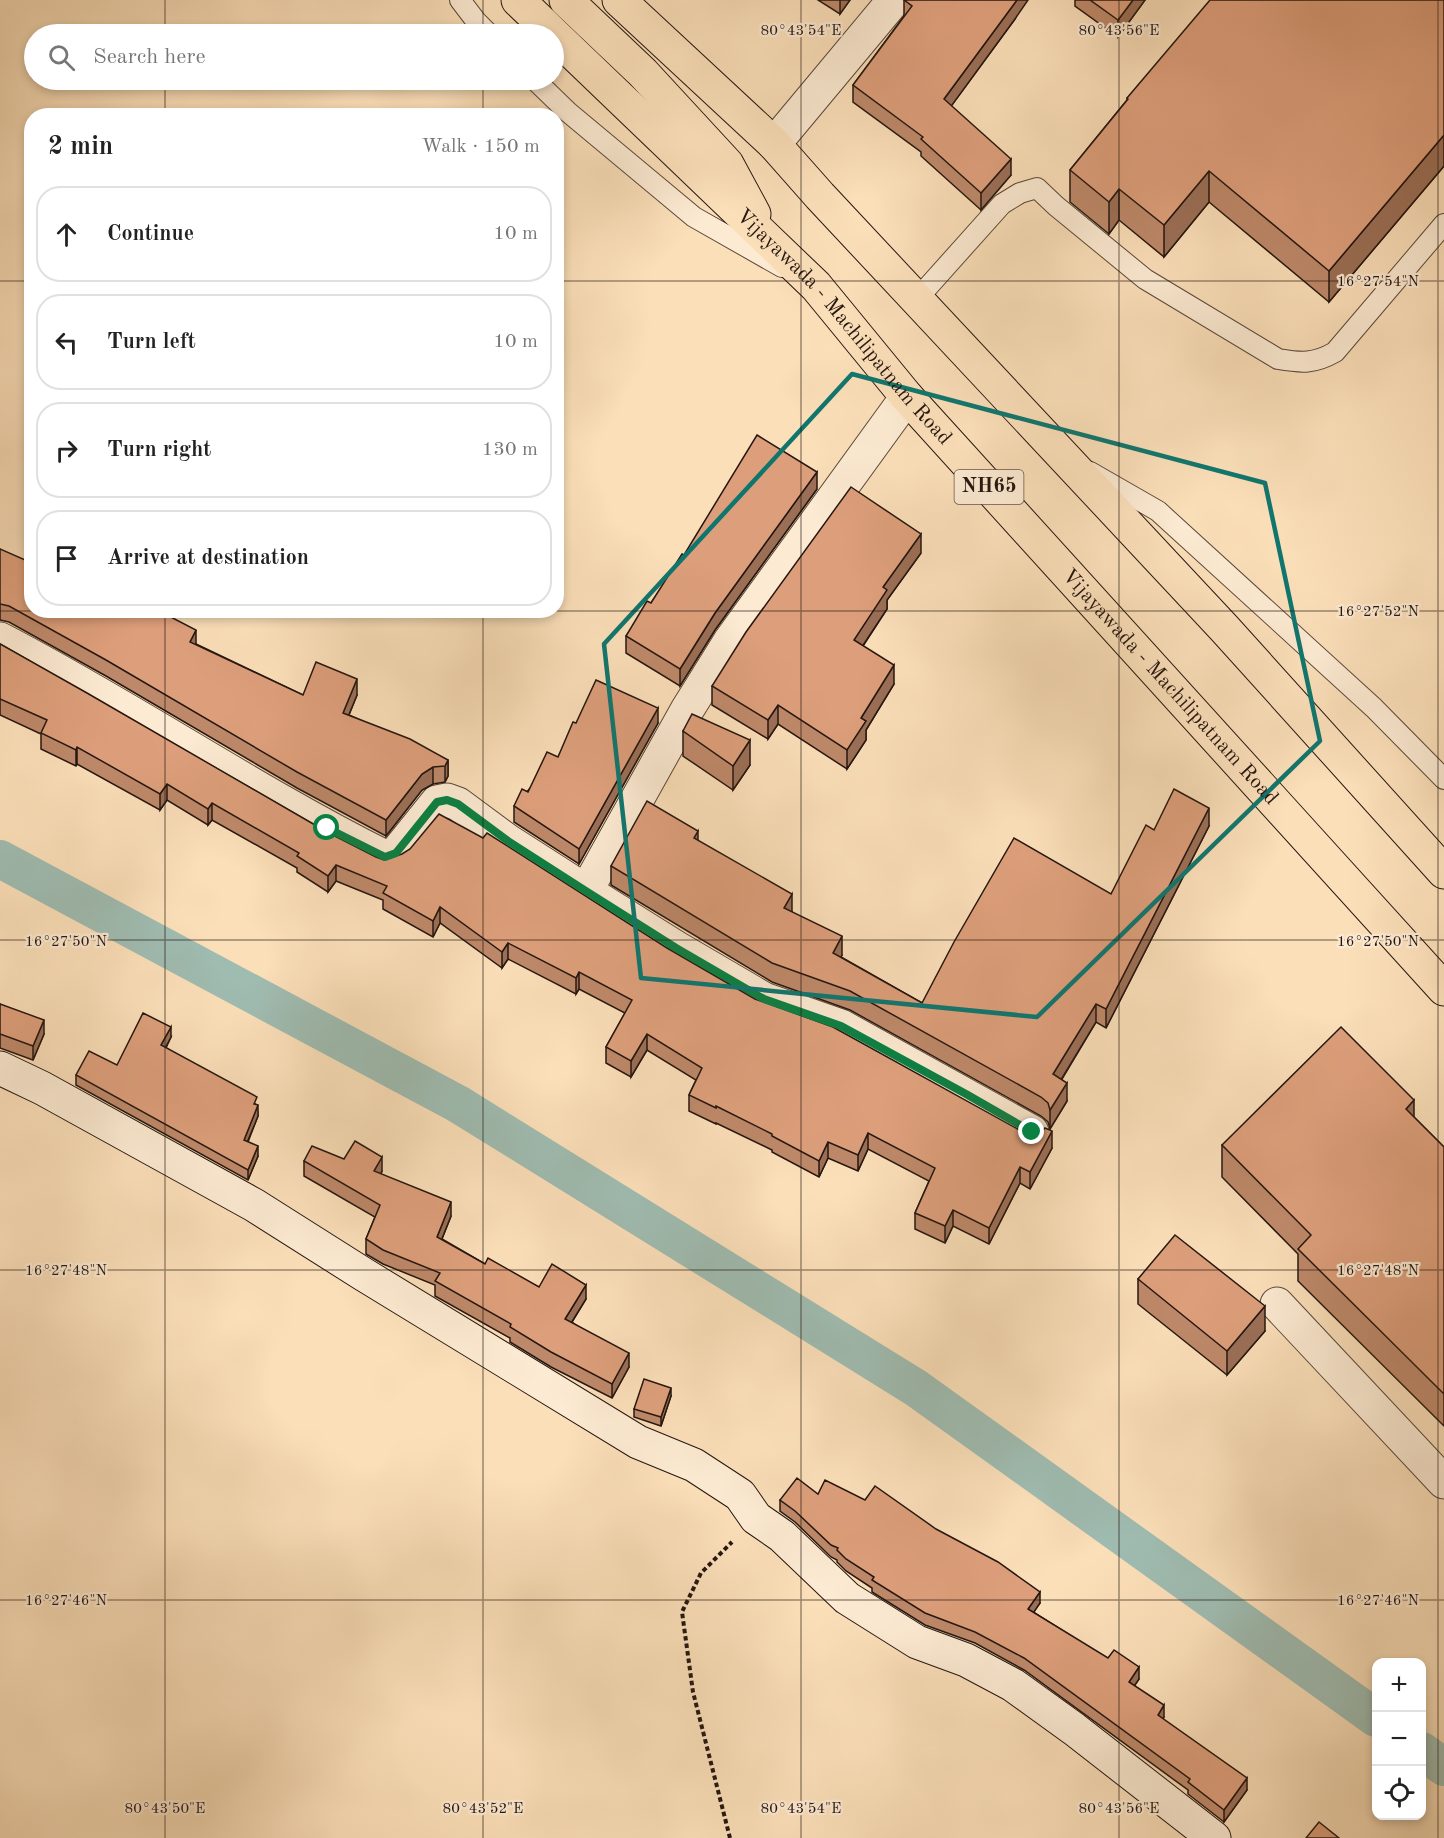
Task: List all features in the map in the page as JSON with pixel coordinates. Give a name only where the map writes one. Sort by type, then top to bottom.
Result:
[{"type":"highway","name":"Vijayawada - Machilipatnam Road","points":[[518,0],[543,24]]},
{"type":"highway","points":[[566,0],[643,73],[727,164],[769,242]]},
{"type":"highway","points":[[619,0],[774,144],[1224,628],[1444,873]]},
{"type":"highway","points":[[648,0],[716,92]]},
{"type":"highway","name":"Vijayawada - Machilipatnam Road","points":[[564,44],[816,286],[907,397],[1444,989]]},
{"type":"street","points":[[774,144],[894,0]]},
{"type":"street","points":[[586,891],[687,710],[730,641],[907,397]]},
{"type":"street","points":[[0,639],[120,706],[327,828],[385,857],[396,853],[437,802],[447,800],[458,804],[508,841],[586,891],[676,948],[764,999],[841,1026],[1032,1132]]},
{"type":"street","points":[[0,1068],[42,1088],[254,1204],[372,1280],[638,1442],[694,1464],[740,1495],[756,1518],[782,1536],[847,1598],[916,1642],[966,1660],[1013,1685],[1074,1729],[1214,1838]]},
{"type":"street","points":[[1277,1304],[1444,1482]]},
{"type":"lane","points":[[460,0],[479,24]]},
{"type":"lane","points":[[545,90],[564,108]]},
{"type":"lane","points":[[564,108],[694,218],[816,286]]},
{"type":"lane","points":[[917,299],[1002,204],[1020,193],[1037,188],[1056,206],[1155,285],[1278,359],[1294,362],[1319,361],[1335,352],[1444,224]]},
{"type":"lane","points":[[1067,459],[1158,511],[1374,708],[1444,779]]},
{"type":"path","points":[[730,1838],[693,1692],[682,1612],[701,1573],[756,1518]]},
{"type":"highlighted area","points":[[852,374],[1265,483],[1320,741],[1037,1017],[641,978],[604,644]]},
{"type":"building","points":[[904,0],[1017,0],[944,99],[1011,159],[981,193],[921,139],[923,137],[853,85],[912,6]]},
{"type":"building","points":[[1090,0],[1133,0],[1118,20]]},
{"type":"building","points":[[1210,0],[1444,0],[1444,135],[1329,271],[1209,171],[1164,225],[1119,189],[1109,202],[1070,170]]},
{"type":"building","points":[[757,435],[817,472],[715,613],[680,669],[626,636],[647,601],[651,603],[682,554],[684,555]]},
{"type":"building","points":[[851,487],[921,534],[883,587],[887,590],[854,640],[894,665],[861,718],[866,721],[847,750],[778,705],[768,720],[712,686],[746,632]]},
{"type":"building","points":[[0,549],[24,560],[24,614],[0,604]]},
{"type":"building","points":[[31,618],[173,618],[196,630],[190,642],[303,695],[316,662],[357,679],[343,713],[410,739],[448,760],[445,766],[433,767],[422,774],[386,820],[297,772]]},
{"type":"building","points":[[0,644],[327,832],[376,857],[384,860],[410,849],[439,814],[483,838],[487,833],[667,948],[755,999],[833,1027],[1023,1132],[1033,1135],[1045,1128],[1052,1131],[1030,1172],[1020,1167],[989,1228],[953,1210],[945,1226],[915,1213],[935,1168],[868,1133],[858,1155],[828,1142],[819,1161],[772,1134],[689,1095],[702,1068],[647,1034],[631,1061],[606,1047],[632,1000],[579,972],[576,978],[508,943],[502,952],[440,907],[433,921],[383,893],[387,886],[336,865],[328,876],[297,856],[299,853],[212,803],[208,809],[167,784],[160,794],[77,747],[76,750],[41,733],[47,720],[0,699]]},
{"type":"building","points":[[596,680],[658,708],[579,849],[514,806],[522,789],[528,792],[547,752],[558,757],[573,722],[576,723]]},
{"type":"building","points":[[692,714],[750,740],[733,766],[683,731]]},
{"type":"building","points":[[1174,789],[1209,808],[1106,1009],[1096,1004],[1053,1074],[1067,1083],[1050,1110],[1048,1103],[1041,1097],[850,991],[772,963],[611,866],[647,801],[698,831],[694,838],[792,894],[784,908],[842,936],[833,953],[922,1003],[1014,838],[1111,894],[1146,825],[1154,830]]},
{"type":"building","points":[[0,1004],[44,1020],[33,1046],[0,1034]]},
{"type":"building","points":[[143,1013],[171,1027],[161,1045],[257,1097],[254,1104],[258,1105],[244,1140],[258,1146],[248,1170],[76,1075],[89,1051],[117,1065]]},
{"type":"building","points":[[1341,1027],[1414,1100],[1406,1109],[1444,1147],[1444,1394],[1298,1249],[1311,1235],[1222,1145]]},
{"type":"building","points":[[355,1141],[382,1157],[374,1171],[451,1202],[437,1237],[485,1264],[488,1258],[539,1287],[552,1264],[586,1285],[565,1319],[629,1353],[612,1384],[551,1352],[510,1327],[511,1324],[435,1281],[440,1273],[383,1250],[366,1239],[380,1205],[304,1161],[312,1146],[344,1159]]},
{"type":"building","points":[[1175,1235],[1265,1306],[1227,1351],[1138,1279]]},
{"type":"building","points":[[644,1379],[671,1388],[661,1417],[634,1409]]},
{"type":"building","points":[[797,1478],[818,1494],[825,1480],[865,1500],[875,1486],[936,1529],[998,1562],[1040,1592],[1028,1609],[1108,1658],[1114,1650],[1139,1667],[1129,1682],[1164,1705],[1158,1715],[1247,1778],[1224,1810],[1188,1782],[1190,1779],[1024,1658],[975,1632],[925,1613],[872,1580],[874,1577],[846,1559],[837,1550],[838,1548],[831,1545],[780,1500]]},
{"type":"building","points":[[1319,1822],[1339,1838],[1306,1838]]},
{"type":"waterway","points":[[0,859],[458,1104],[916,1388],[1372,1715]]},
{"type":"waterway","points":[[1426,1754],[1444,1767]]},
{"type":"route","points":[[327,828],[385,857],[396,853],[437,802],[447,800],[458,804],[508,841],[586,891],[676,948],[764,999],[841,1026],[1032,1132]]}]
